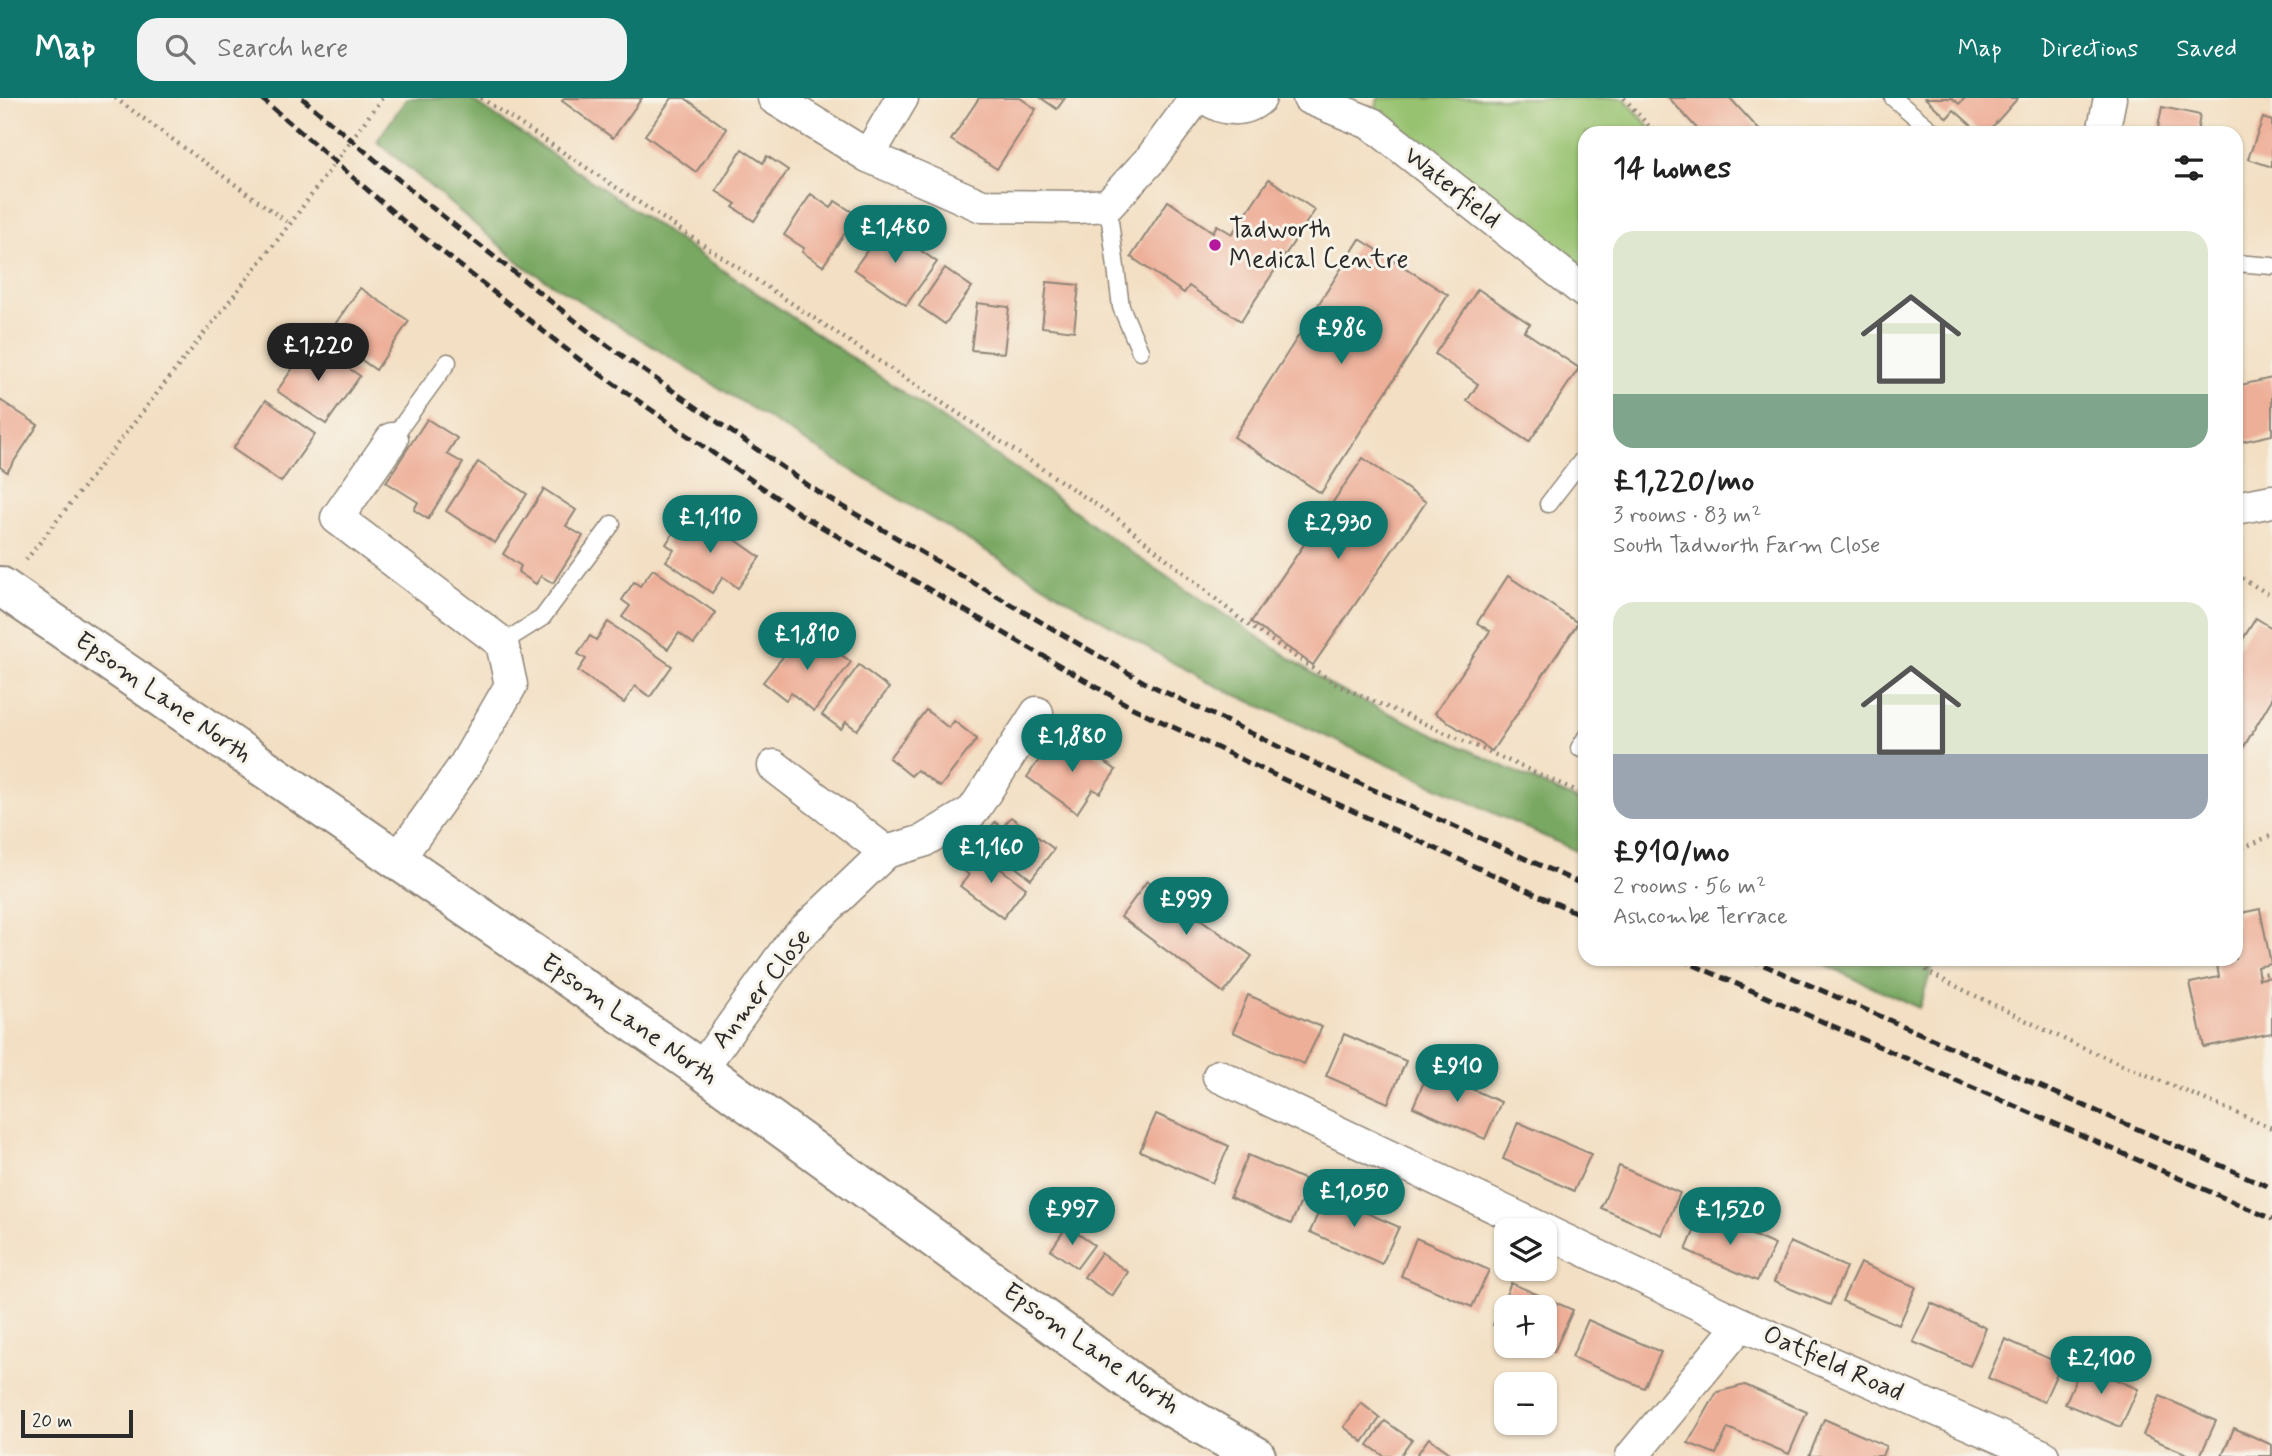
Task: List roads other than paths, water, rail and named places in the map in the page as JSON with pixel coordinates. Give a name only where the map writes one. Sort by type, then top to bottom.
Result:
[{"type":"main road","name":"Epsom Lane North","points":[[4,589],[701,1069],[1145,1392],[1256,1456]]},
{"type":"street","points":[[774,98],[868,156],[982,206],[1077,207],[1108,205],[1150,160],[1196,98]]},
{"type":"street","points":[[868,156],[902,98]]},
{"type":"street","points":[[1207,98],[1220,106],[1232,108],[1245,107],[1260,98]]},
{"type":"street","name":"Waterfield","points":[[1309,98],[1356,107],[1372,124],[1578,287]]},
{"type":"street","points":[[2104,126],[2110,98]]},
{"type":"street","points":[[392,439],[337,519],[502,643],[511,685],[465,765],[398,859]]},
{"type":"street","points":[[2243,507],[2272,501]]},
{"type":"street","name":"Anmer Close","points":[[701,1069],[792,942],[886,852],[923,841],[973,811],[1037,713]]},
{"type":"street","points":[[774,766],[886,852]]},
{"type":"street","points":[[1219,1076],[1517,1218]]},
{"type":"street","points":[[1557,1237],[1741,1324]]},
{"type":"street","name":"Oatfield Road","points":[[1632,1456],[1741,1324],[2042,1456]]},
{"type":"lane","points":[[1893,98],[1927,126]]},
{"type":"lane","points":[[1108,205],[1121,307],[1140,351]]},
{"type":"lane","points":[[2243,264],[2272,266]]},
{"type":"lane","points":[[392,439],[448,362]]},
{"type":"lane","points":[[1548,504],[1578,465]]},
{"type":"lane","points":[[502,643],[542,618],[612,524]]},
{"type":"railway","points":[[261,98],[407,224],[580,360],[803,516],[1131,707],[1578,913]]},
{"type":"railway","points":[[302,98],[425,202],[597,338],[818,492],[1144,682],[1301,757],[1578,882]]},
{"type":"railway","points":[[1696,966],[2272,1219]]},
{"type":"railway","points":[[1766,966],[2272,1188]]},
{"type":"place","name":"Tadworth Medical Centre","points":[[1215,245]]}]
